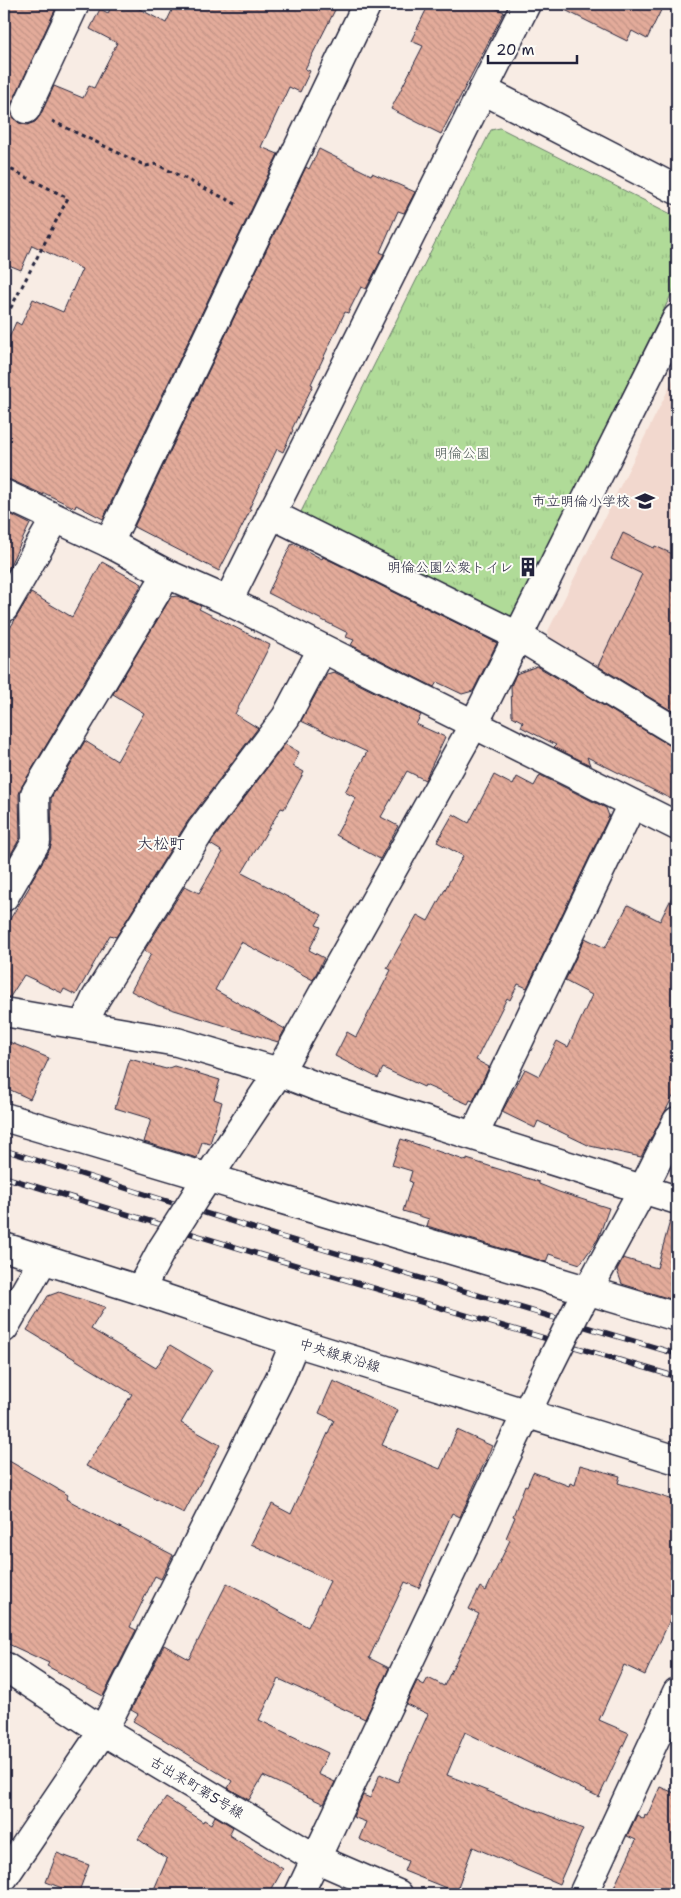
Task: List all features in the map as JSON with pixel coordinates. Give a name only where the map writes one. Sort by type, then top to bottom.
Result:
[{"type":"street","points":[[26,108],[75,4]]},
{"type":"street","points":[[109,543],[367,4]]},
{"type":"street","points":[[228,601],[526,4]]},
{"type":"street","points":[[483,90],[677,190]]},
{"type":"street","points":[[140,1290],[162,1249],[279,1072],[474,724],[677,318]]},
{"type":"street","points":[[4,494],[109,543],[167,574],[228,601],[677,826]]},
{"type":"street","points":[[271,514],[518,636],[677,732]]},
{"type":"street","points":[[4,608],[55,519]]},
{"type":"street","points":[[4,897],[36,842],[35,794],[167,574]]},
{"type":"street","points":[[83,1025],[96,998],[201,830],[286,717],[322,649]]},
{"type":"street","points":[[474,1135],[632,804]]},
{"type":"street","points":[[4,1012],[177,1042],[279,1072],[318,1087],[677,1200]]},
{"type":"street","points":[[4,1117],[203,1185],[584,1298],[677,1317]]},
{"type":"street","points":[[299,1894],[528,1414],[547,1370],[677,1121]]},
{"type":"street","name":"中央線東沿線","points":[[4,1247],[295,1342],[677,1460]]},
{"type":"street","points":[[4,1328],[43,1260]]},
{"type":"street","points":[[4,1877],[103,1731],[277,1384],[295,1342]]},
{"type":"street","name":"古出来町第5号線","points":[[4,1666],[103,1731],[315,1858],[398,1894]]},
{"type":"street","points":[[583,1894],[677,1692]]},
{"type":"path","points":[[26,108],[146,166],[156,164],[264,217]]},
{"type":"path","points":[[4,166],[68,198],[4,321]]},
{"type":"shaded area","name":"市立明倫小学校","points":[[677,372],[677,718],[551,642],[548,631]]},
{"type":"green space","name":"明倫公園","points":[[500,128],[677,217],[677,283],[512,618],[300,514],[491,130]]},
{"type":"building","points":[[12,4],[42,4],[55,10],[12,103],[11,111],[14,118],[19,123],[27,125],[35,122],[40,116],[54,86],[83,98],[89,86],[94,88],[117,43],[90,29],[100,9],[108,13],[113,4],[130,4],[166,23],[175,4],[338,4],[305,69],[310,71],[300,92],[289,87],[261,147],[278,154],[103,519],[76,505],[75,508],[44,493],[44,495],[11,480],[4,479],[4,349],[16,322],[21,325],[33,299],[63,312],[82,269],[32,245],[21,270],[4,263],[4,20]]},
{"type":"building","points":[[429,4],[487,4],[504,12],[441,134],[391,109],[423,46],[411,41]]},
{"type":"building","points":[[553,4],[664,4],[647,39],[632,31],[627,41]]},
{"type":"building","points":[[319,149],[371,175],[372,173],[415,192],[404,213],[398,211],[380,252],[384,254],[366,289],[361,287],[348,313],[345,312],[311,384],[313,385],[283,452],[277,449],[249,509],[251,509],[219,571],[134,527],[306,167],[309,169]]},
{"type":"building","points":[[4,511],[30,524],[4,577]]},
{"type":"building","points":[[623,533],[654,548],[655,546],[677,556],[677,714],[598,666],[642,574],[611,559]]},
{"type":"building","points":[[292,543],[497,643],[473,691],[462,694],[437,682],[434,687],[351,645],[354,640],[346,637],[348,633],[268,593]]},
{"type":"building","points":[[102,562],[142,584],[22,786],[19,794],[20,838],[4,866],[4,638],[31,593],[72,617]]},
{"type":"building","points":[[177,596],[201,606],[199,609],[270,645],[235,714],[258,728],[188,821],[116,937],[110,935],[76,995],[64,989],[62,993],[24,975],[10,997],[4,997],[4,929],[50,849],[52,842],[51,798],[85,741],[117,761],[144,713],[113,694],[171,597]]},
{"type":"building","points":[[537,666],[677,748],[677,802],[587,757],[590,765],[554,747],[556,745],[521,727],[523,722],[512,716],[511,686],[516,674]]},
{"type":"building","points":[[334,672],[421,715],[416,724],[445,737],[425,780],[407,771],[381,817],[398,826],[380,859],[336,835],[356,798],[345,792],[367,752],[301,721],[327,674]]},
{"type":"building","points":[[285,744],[299,752],[293,766],[304,772],[284,809],[281,808],[242,873],[322,915],[316,925],[321,927],[309,950],[324,958],[313,980],[241,942],[215,990],[285,1029],[278,1042],[158,1005],[131,991],[151,954],[144,951],[185,886],[199,893],[223,852],[210,844]]},
{"type":"building","points":[[494,775],[513,785],[517,777],[534,786],[540,775],[606,808],[609,816],[527,988],[518,984],[510,1000],[507,998],[476,1060],[489,1067],[473,1101],[470,1100],[468,1104],[425,1085],[424,1087],[383,1068],[378,1078],[335,1056],[347,1032],[356,1037],[391,970],[387,968],[417,915],[428,921],[463,856],[437,842],[453,814],[469,823]]},
{"type":"building","points":[[677,887],[677,1089],[641,1157],[590,1146],[538,1121],[535,1128],[502,1112],[525,1069],[539,1076],[557,1041],[568,1047],[592,995],[565,981],[585,938],[605,948],[628,905],[660,921]]},
{"type":"building","points":[[4,1040],[49,1058],[30,1099],[4,1087]]},
{"type":"building","points":[[130,1059],[166,1069],[174,1066],[220,1080],[214,1099],[222,1102],[210,1144],[202,1142],[197,1158],[144,1142],[151,1119],[115,1108]]},
{"type":"building","points":[[401,1139],[539,1182],[539,1184],[559,1192],[609,1208],[598,1239],[580,1264],[549,1254],[546,1262],[427,1226],[429,1219],[403,1211],[412,1182],[409,1181],[412,1171],[392,1165]]},
{"type":"building","points":[[670,1221],[677,1222],[677,1301],[622,1284],[617,1270],[623,1258],[657,1268]]},
{"type":"building","points":[[59,1292],[105,1307],[91,1329],[156,1368],[170,1345],[212,1370],[181,1423],[220,1445],[184,1513],[86,1466],[132,1394],[27,1330],[48,1296]]},
{"type":"building","points":[[333,1381],[398,1410],[382,1445],[440,1469],[457,1430],[492,1446],[460,1517],[452,1513],[419,1588],[405,1582],[369,1658],[389,1668],[365,1719],[279,1679],[259,1720],[328,1753],[318,1774],[335,1782],[324,1804],[263,1776],[249,1800],[228,1788],[232,1781],[133,1721],[138,1714],[131,1710],[164,1645],[189,1659],[227,1583],[308,1627],[330,1581],[251,1544],[272,1504],[291,1514],[334,1420],[319,1413]]},
{"type":"building","points":[[4,1458],[68,1495],[66,1499],[173,1555],[161,1579],[155,1576],[130,1627],[136,1630],[103,1696],[47,1666],[49,1663],[4,1642]]},
{"type":"building","points":[[580,1465],[620,1476],[618,1483],[677,1501],[677,1604],[645,1675],[624,1665],[599,1720],[629,1733],[599,1797],[465,1732],[447,1775],[583,1829],[559,1884],[473,1847],[456,1892],[404,1871],[408,1861],[359,1839],[366,1822],[353,1817],[363,1795],[370,1798],[380,1774],[398,1782],[428,1714],[406,1704],[417,1681],[424,1685],[428,1678],[444,1686],[479,1614],[469,1609],[480,1587],[486,1591],[510,1540],[506,1538],[515,1517],[513,1516],[525,1485],[527,1486],[533,1472],[569,1486],[570,1483],[575,1485]]},
{"type":"building","points":[[660,1787],[677,1794],[677,1894],[611,1894],[636,1840],[627,1836],[637,1815],[644,1819],[645,1815],[647,1816]]},
{"type":"building","points":[[166,1798],[203,1822],[204,1820],[211,1824],[215,1816],[233,1827],[229,1835],[283,1869],[269,1894],[152,1894],[167,1859],[138,1839]]},
{"type":"building","points":[[57,1853],[89,1865],[78,1894],[46,1882]]},
{"type":"railway","points":[[4,1150],[275,1235],[677,1354]]},
{"type":"railway","points":[[4,1177],[677,1377]]},
{"type":"place","name":"市立明倫小学校","points":[[645,501]]},
{"type":"place","name":"明倫公園公衆トイレ","points":[[528,567]]},
{"type":"district","name":"大松町","points":[[161,843]]}]
